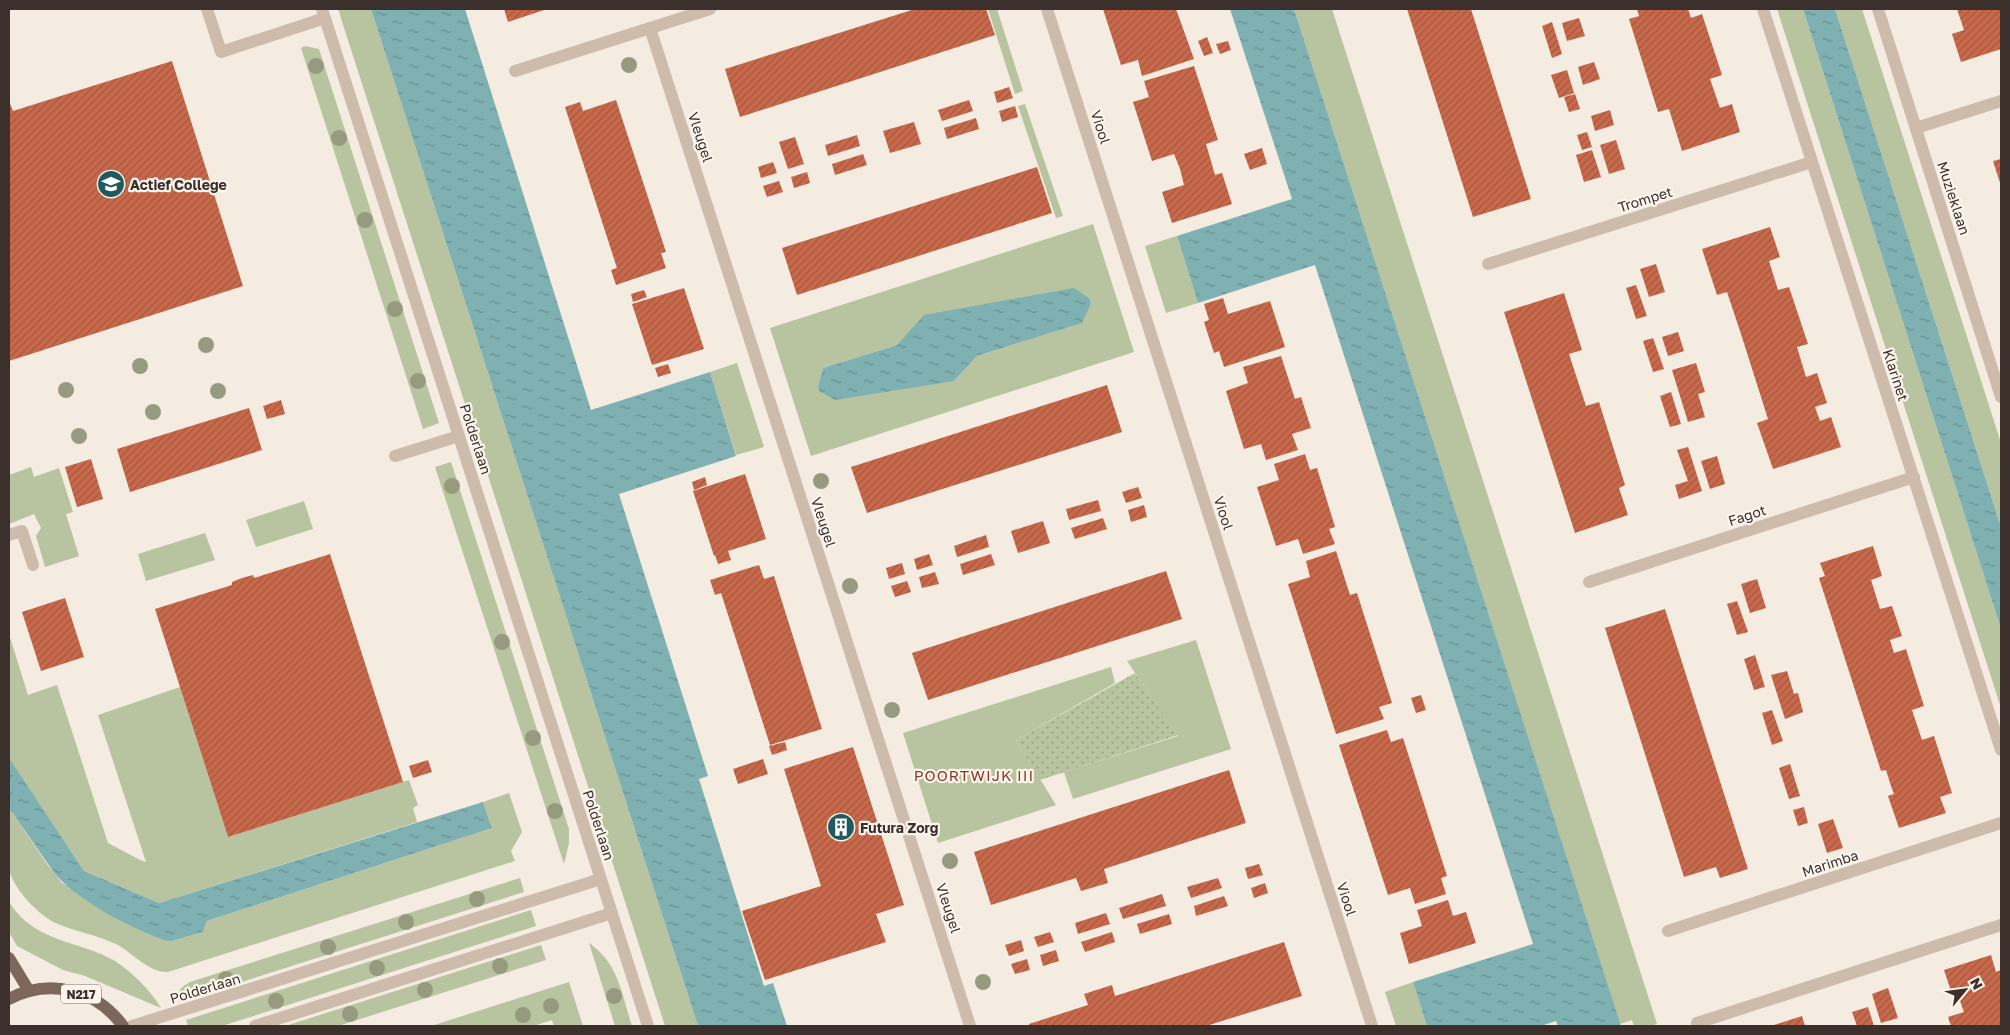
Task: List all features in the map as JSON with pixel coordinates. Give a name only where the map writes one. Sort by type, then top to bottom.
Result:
[{"type":"main road","points":[[9,958],[28,991]]},
{"type":"main road","name":"N217","points":[[9,999],[28,991],[60,988],[90,997],[116,1016],[123,1026]]},
{"type":"street","points":[[207,9],[220,52],[324,13]]},
{"type":"street","points":[[515,71],[710,9]]},
{"type":"street","name":"Viool","points":[[1047,9],[1372,1026]]},
{"type":"street","name":"Klarinet","points":[[1762,9],[2001,750]]},
{"type":"street","name":"Muzieklaan","points":[[1878,9],[2001,397]]},
{"type":"street","name":"Polderlaan","points":[[324,13],[648,1026]]},
{"type":"street","name":"Vleugel","points":[[650,28],[970,1026]]},
{"type":"street","points":[[1916,128],[2001,101]]},
{"type":"street","name":"Trompet","points":[[1488,264],[1812,162]]},
{"type":"street","points":[[395,456],[459,436]]},
{"type":"street","name":"Fagot","points":[[1589,582],[1914,477]]},
{"type":"street","points":[[9,535],[22,530],[32,565]]},
{"type":"street","name":"Marimba","points":[[1668,931],[2001,823]]},
{"type":"street","name":"Polderlaan","points":[[132,1026],[601,879]]},
{"type":"street","points":[[255,1026],[612,914]]},
{"type":"street","points":[[1697,1023],[2001,925]]},
{"type":"green space","points":[[338,9],[371,9],[698,1026],[665,1026]]},
{"type":"green space","points":[[988,9],[997,9],[1023,91],[1015,94]]},
{"type":"green space","points":[[1294,9],[1332,9],[1657,1024],[1634,1026],[1632,1020],[1620,1024]]},
{"type":"green space","points":[[1777,9],[1803,9],[2001,629],[2001,708]]},
{"type":"green space","points":[[1835,9],[1862,9],[2001,443],[2001,527]]},
{"type":"green space","points":[[305,46],[319,49],[439,423],[423,429],[301,48]]},
{"type":"green space","points":[[1025,104],[1063,216],[1056,218],[1018,106]]},
{"type":"green space","points":[[1093,224],[1134,352],[811,456],[770,328]],"holes":[[[1090,299],[1091,304],[1081,323],[977,356],[954,381],[819,391],[818,386],[823,368],[897,345]]]},
{"type":"green space","points":[[1177,236],[1198,303],[1166,313],[1145,246]]},
{"type":"green space","points":[[737,363],[764,447],[736,455],[710,372]]},
{"type":"green space","points":[[451,462],[569,829],[569,843],[564,864],[435,467]]},
{"type":"green space","points":[[31,467],[34,477],[59,468],[73,512],[66,514],[79,556],[45,567],[36,536],[41,528],[34,514],[9,524],[9,475]]},
{"type":"green space","points":[[304,501],[313,529],[256,547],[246,520]]},
{"type":"green space","points":[[205,533],[215,560],[146,581],[138,554]]},
{"type":"green space","points":[[9,634],[28,695],[57,685],[108,843],[140,860],[146,862],[98,715],[180,687],[228,837],[409,780],[418,805],[413,808],[417,822],[159,903],[84,871],[9,758]]},
{"type":"green space","points":[[1196,640],[1231,749],[1073,799],[1064,772],[1178,736],[1127,661]]},
{"type":"green space","points":[[1111,667],[1115,683],[1016,740],[1056,805],[938,843],[903,733]]},
{"type":"green space","points":[[1135,673],[1178,735],[1040,780],[1016,740]]},
{"type":"green space","points":[[509,793],[522,832],[511,851],[515,861],[168,972],[148,966],[116,944],[65,927],[43,915],[28,901],[16,885],[8,863],[9,808],[62,883],[172,941],[203,932],[207,921],[492,828],[483,802]]},
{"type":"green space","points":[[520,878],[524,892],[179,1002],[179,991],[186,984],[193,981]]},
{"type":"green space","points":[[9,902],[20,916],[44,933],[101,954],[121,965],[146,988],[161,1008],[85,976],[63,970],[17,946],[9,932]]},
{"type":"green space","points":[[531,910],[536,926],[222,1026],[188,1026],[186,1020]]},
{"type":"green space","points":[[589,943],[607,960],[613,970],[618,980],[632,1026],[615,1026]]},
{"type":"green space","points":[[541,945],[546,960],[338,1026],[285,1026]]},
{"type":"green space","points":[[569,982],[583,1026],[554,1026],[552,1020],[533,1026],[431,1026]]},
{"type":"green space","points":[[1413,982],[1427,1026],[1396,1026],[1385,992]]},
{"type":"water","points":[[371,9],[465,9],[591,410],[710,372],[736,456],[619,494],[708,776],[699,779],[764,986],[773,983],[787,1026],[698,1026]]},
{"type":"water","points":[[1230,9],[1294,9],[1621,1026],[1558,1026],[1556,1021],[1541,1026],[1427,1026],[1413,982],[1533,944],[1315,265],[1198,303],[1177,236],[1292,199]]},
{"type":"water","points":[[1803,9],[1835,9],[2001,527],[2001,629]]},
{"type":"water","points":[[1074,288],[1090,299],[1091,304],[1082,323],[977,356],[954,381],[835,400],[819,391],[818,386],[823,368],[897,345],[924,315]]},
{"type":"water","points":[[9,758],[84,871],[159,903],[483,802],[492,828],[207,921],[203,932],[172,941],[164,940],[136,928],[91,904],[55,874],[9,808]]},
{"type":"building","points":[[504,9],[547,9],[508,22]]},
{"type":"building","points":[[915,9],[986,9],[995,35],[740,117],[725,69]]},
{"type":"building","points":[[1103,9],[1176,9],[1194,59],[1142,76],[1138,60],[1121,65]]},
{"type":"building","points":[[1407,9],[1471,9],[1531,199],[1473,217]]},
{"type":"building","points":[[1637,9],[1688,9],[1691,18],[1702,14],[1722,75],[1710,79],[1720,108],[1732,104],[1740,132],[1682,151],[1669,109],[1658,112],[1629,19],[1639,16]]},
{"type":"building","points":[[1957,9],[2001,9],[2001,49],[1961,62],[1952,34],[1964,30]]},
{"type":"building","points":[[1579,18],[1585,36],[1567,41],[1562,23]]},
{"type":"building","points":[[1552,22],[1562,54],[1552,58],[1542,26]]},
{"type":"building","points":[[1207,37],[1213,53],[1204,56],[1198,41]]},
{"type":"building","points":[[1228,41],[1231,50],[1220,54],[1216,44]]},
{"type":"building","points":[[172,61],[243,286],[9,361],[9,101],[13,111]]},
{"type":"building","points":[[1594,62],[1600,79],[1583,85],[1578,67]]},
{"type":"building","points":[[1194,66],[1218,140],[1206,144],[1215,175],[1222,173],[1232,204],[1172,223],[1162,192],[1184,185],[1180,169],[1174,154],[1152,161],[1133,102],[1149,97],[1144,81]]},
{"type":"building","points":[[1567,70],[1574,93],[1559,98],[1551,75]]},
{"type":"building","points":[[1009,87],[1013,98],[997,103],[994,92]]},
{"type":"building","points":[[1575,94],[1580,109],[1569,112],[1564,97]]},
{"type":"building","points":[[616,100],[666,252],[661,253],[666,268],[616,285],[611,270],[617,268],[565,107],[580,102],[583,111]]},
{"type":"building","points":[[969,100],[973,111],[942,121],[938,110]]},
{"type":"building","points":[[1015,106],[1018,117],[1002,122],[999,111]]},
{"type":"building","points":[[1610,110],[1614,125],[1595,131],[1591,116]]},
{"type":"building","points":[[976,118],[979,129],[947,139],[944,128]]},
{"type":"building","points":[[914,122],[921,144],[890,153],[883,131]]},
{"type":"building","points":[[1587,132],[1592,147],[1582,150],[1577,135]]},
{"type":"building","points":[[857,135],[860,146],[828,156],[825,145]]},
{"type":"building","points":[[795,137],[804,164],[788,169],[779,142]]},
{"type":"building","points":[[1616,140],[1625,169],[1609,174],[1600,145]]},
{"type":"building","points":[[1262,148],[1267,164],[1250,170],[1244,154]]},
{"type":"building","points":[[1592,150],[1601,177],[1584,182],[1576,155]]},
{"type":"building","points":[[863,154],[867,165],[835,175],[832,164]]},
{"type":"building","points":[[2001,159],[2001,186],[1993,161]]},
{"type":"building","points":[[773,162],[777,173],[761,178],[758,167]]},
{"type":"building","points":[[1037,167],[1052,213],[797,295],[782,248]]},
{"type":"building","points":[[807,172],[810,183],[794,188],[791,177]]},
{"type":"building","points":[[779,181],[783,192],[767,197],[763,186]]},
{"type":"building","points":[[1770,227],[1780,257],[1769,261],[1778,290],[1789,287],[1808,344],[1797,347],[1806,377],[1817,373],[1827,403],[1815,407],[1820,421],[1831,417],[1841,447],[1773,469],[1757,423],[1768,419],[1741,334],[1727,292],[1717,295],[1702,249]]},
{"type":"building","points":[[1656,264],[1665,292],[1649,297],[1640,269]]},
{"type":"building","points":[[1636,285],[1647,316],[1636,319],[1626,288]]},
{"type":"building","points":[[684,288],[704,349],[652,365],[632,304]]},
{"type":"building","points":[[644,290],[647,297],[633,302],[631,294]]},
{"type":"building","points":[[1564,293],[1582,350],[1569,354],[1586,406],[1599,402],[1625,485],[1619,488],[1628,515],[1575,533],[1504,312]]},
{"type":"building","points":[[1223,298],[1228,314],[1270,301],[1285,347],[1224,367],[1219,351],[1214,353],[1204,322],[1209,320],[1204,304]]},
{"type":"building","points":[[1678,332],[1684,351],[1668,356],[1662,337]]},
{"type":"building","points":[[1653,338],[1664,369],[1653,372],[1643,341]]},
{"type":"building","points":[[1281,356],[1295,399],[1301,397],[1311,428],[1292,434],[1298,450],[1266,460],[1261,444],[1244,449],[1226,391],[1248,383],[1243,367]]},
{"type":"building","points":[[1696,363],[1705,392],[1698,394],[1705,417],[1688,422],[1672,370]]},
{"type":"building","points":[[668,364],[671,373],[658,377],[655,368]]},
{"type":"building","points":[[1107,385],[1122,432],[867,513],[851,467]]},
{"type":"building","points":[[1671,392],[1681,424],[1670,427],[1660,396]]},
{"type":"building","points":[[281,400],[285,414],[267,419],[263,406]]},
{"type":"building","points":[[249,408],[262,450],[130,492],[117,449]]},
{"type":"building","points":[[1688,447],[1702,491],[1679,499],[1675,485],[1688,481],[1677,450]]},
{"type":"building","points":[[1305,454],[1310,470],[1317,468],[1335,527],[1329,529],[1335,544],[1303,554],[1298,539],[1276,546],[1257,487],[1279,480],[1274,464]]},
{"type":"building","points":[[1717,456],[1725,484],[1710,489],[1701,461]]},
{"type":"building","points":[[91,459],[103,499],[77,507],[65,467]]},
{"type":"building","points":[[745,474],[766,539],[728,551],[731,560],[718,564],[693,491]]},
{"type":"building","points":[[705,477],[707,485],[694,490],[692,482]]},
{"type":"building","points":[[1138,487],[1142,498],[1126,503],[1122,492]]},
{"type":"building","points":[[1098,500],[1101,511],[1069,520],[1066,509]]},
{"type":"building","points":[[1144,505],[1147,517],[1131,522],[1128,510]]},
{"type":"building","points":[[1103,518],[1107,529],[1075,539],[1071,528]]},
{"type":"building","points":[[1043,521],[1050,543],[1018,553],[1011,531]]},
{"type":"building","points":[[986,535],[989,547],[957,557],[954,546]]},
{"type":"building","points":[[1873,546],[1882,576],[1871,580],[1880,609],[1892,606],[1902,636],[1890,640],[1894,653],[1906,649],[1924,706],[1912,710],[1922,740],[1934,736],[1952,793],[1940,797],[1946,813],[1899,828],[1888,796],[1894,794],[1886,770],[1881,771],[1819,578],[1825,576],[1820,563]]},
{"type":"building","points":[[1336,551],[1350,595],[1357,593],[1392,703],[1379,707],[1384,719],[1336,734],[1288,584],[1310,577],[1306,561]]},
{"type":"building","points":[[330,554],[403,782],[228,837],[155,609],[232,585],[232,582],[242,578],[253,575],[254,578]]},
{"type":"building","points":[[929,554],[933,565],[917,570],[914,559]]},
{"type":"building","points":[[991,554],[995,565],[963,575],[960,564]]},
{"type":"building","points":[[902,563],[905,574],[889,579],[886,568]]},
{"type":"building","points":[[759,565],[764,579],[774,576],[822,729],[770,745],[721,593],[715,595],[710,580]]},
{"type":"building","points":[[1166,571],[1182,619],[928,700],[912,653]]},
{"type":"building","points":[[935,572],[939,584],[922,588],[919,577]]},
{"type":"building","points":[[1757,579],[1766,608],[1750,613],[1741,584]]},
{"type":"building","points":[[907,581],[911,592],[895,597],[891,586]]},
{"type":"building","points":[[65,598],[84,657],[41,671],[22,612]]},
{"type":"building","points":[[1737,601],[1748,632],[1737,635],[1727,604]]},
{"type":"building","points":[[1665,609],[1748,869],[1720,878],[1716,867],[1684,877],[1605,628]]},
{"type":"building","points":[[1755,655],[1765,687],[1754,690],[1744,659]]},
{"type":"building","points":[[1787,671],[1794,694],[1798,693],[1803,712],[1785,719],[1771,675]]},
{"type":"building","points":[[1421,695],[1426,710],[1416,713],[1411,698]]},
{"type":"building","points":[[1772,710],[1783,741],[1772,745],[1762,713]]},
{"type":"building","points":[[1387,730],[1391,742],[1403,738],[1447,876],[1441,878],[1446,894],[1415,904],[1410,888],[1388,895],[1339,745]]},
{"type":"building","points":[[785,742],[787,750],[772,755],[769,746]]},
{"type":"building","name":"Futura Zorg","points":[[853,747],[904,905],[876,914],[886,942],[765,980],[742,911],[821,886],[784,769]]},
{"type":"building","points":[[763,759],[768,774],[738,784],[733,769]]},
{"type":"building","points":[[428,760],[432,772],[413,778],[409,766]]},
{"type":"building","points":[[1790,764],[1800,796],[1789,799],[1779,768]]},
{"type":"building","points":[[1229,770],[1246,823],[1104,869],[1108,883],[1081,891],[1076,878],[991,905],[974,852]]},
{"type":"building","points":[[1804,807],[1808,823],[1798,826],[1793,810]]},
{"type":"building","points":[[1833,819],[1843,848],[1827,853],[1818,824]]},
{"type":"building","points":[[1259,864],[1263,875],[1248,879],[1245,868]]},
{"type":"building","points":[[1218,878],[1222,888],[1191,898],[1187,887]]},
{"type":"building","points":[[1265,883],[1268,893],[1254,898],[1251,888]]},
{"type":"building","points":[[1162,894],[1166,906],[1123,919],[1119,908]]},
{"type":"building","points":[[1224,896],[1228,906],[1196,916],[1194,906]]},
{"type":"building","points":[[1448,900],[1453,916],[1466,912],[1476,943],[1409,964],[1400,933],[1422,926],[1417,910]]},
{"type":"building","points":[[1106,913],[1110,924],[1078,934],[1075,923]]},
{"type":"building","points":[[1169,914],[1172,924],[1140,934],[1137,924]]},
{"type":"building","points":[[1050,932],[1054,942],[1038,947],[1034,937]]},
{"type":"building","points":[[1112,932],[1115,942],[1085,952],[1081,942]]},
{"type":"building","points":[[1021,940],[1024,951],[1009,956],[1005,945]]},
{"type":"building","points":[[1284,942],[1302,996],[1206,1026],[1030,1026],[1029,1024],[1088,1005],[1084,994],[1112,985],[1115,996]]},
{"type":"building","points":[[1056,950],[1059,961],[1043,966],[1040,955]]},
{"type":"building","points":[[1991,955],[1996,972],[2001,970],[2001,1026],[1951,1026],[1948,1017],[1964,1012],[1960,1001],[1955,1003],[1944,970]]},
{"type":"building","points":[[1027,959],[1030,970],[1015,974],[1011,964]]},
{"type":"building","points":[[1888,988],[1898,1018],[1881,1023],[1872,994]]},
{"type":"building","points":[[1868,1007],[1874,1026],[1857,1026],[1852,1012]]},
{"type":"building","points":[[1802,1016],[1805,1026],[1771,1026]]},
{"type":"place","name":"Actief College","points":[[111,184]]},
{"type":"place","name":"Futura Zorg","points":[[841,827]]},
{"type":"district","name":"POORTWIJK III","points":[[974,775]]}]
